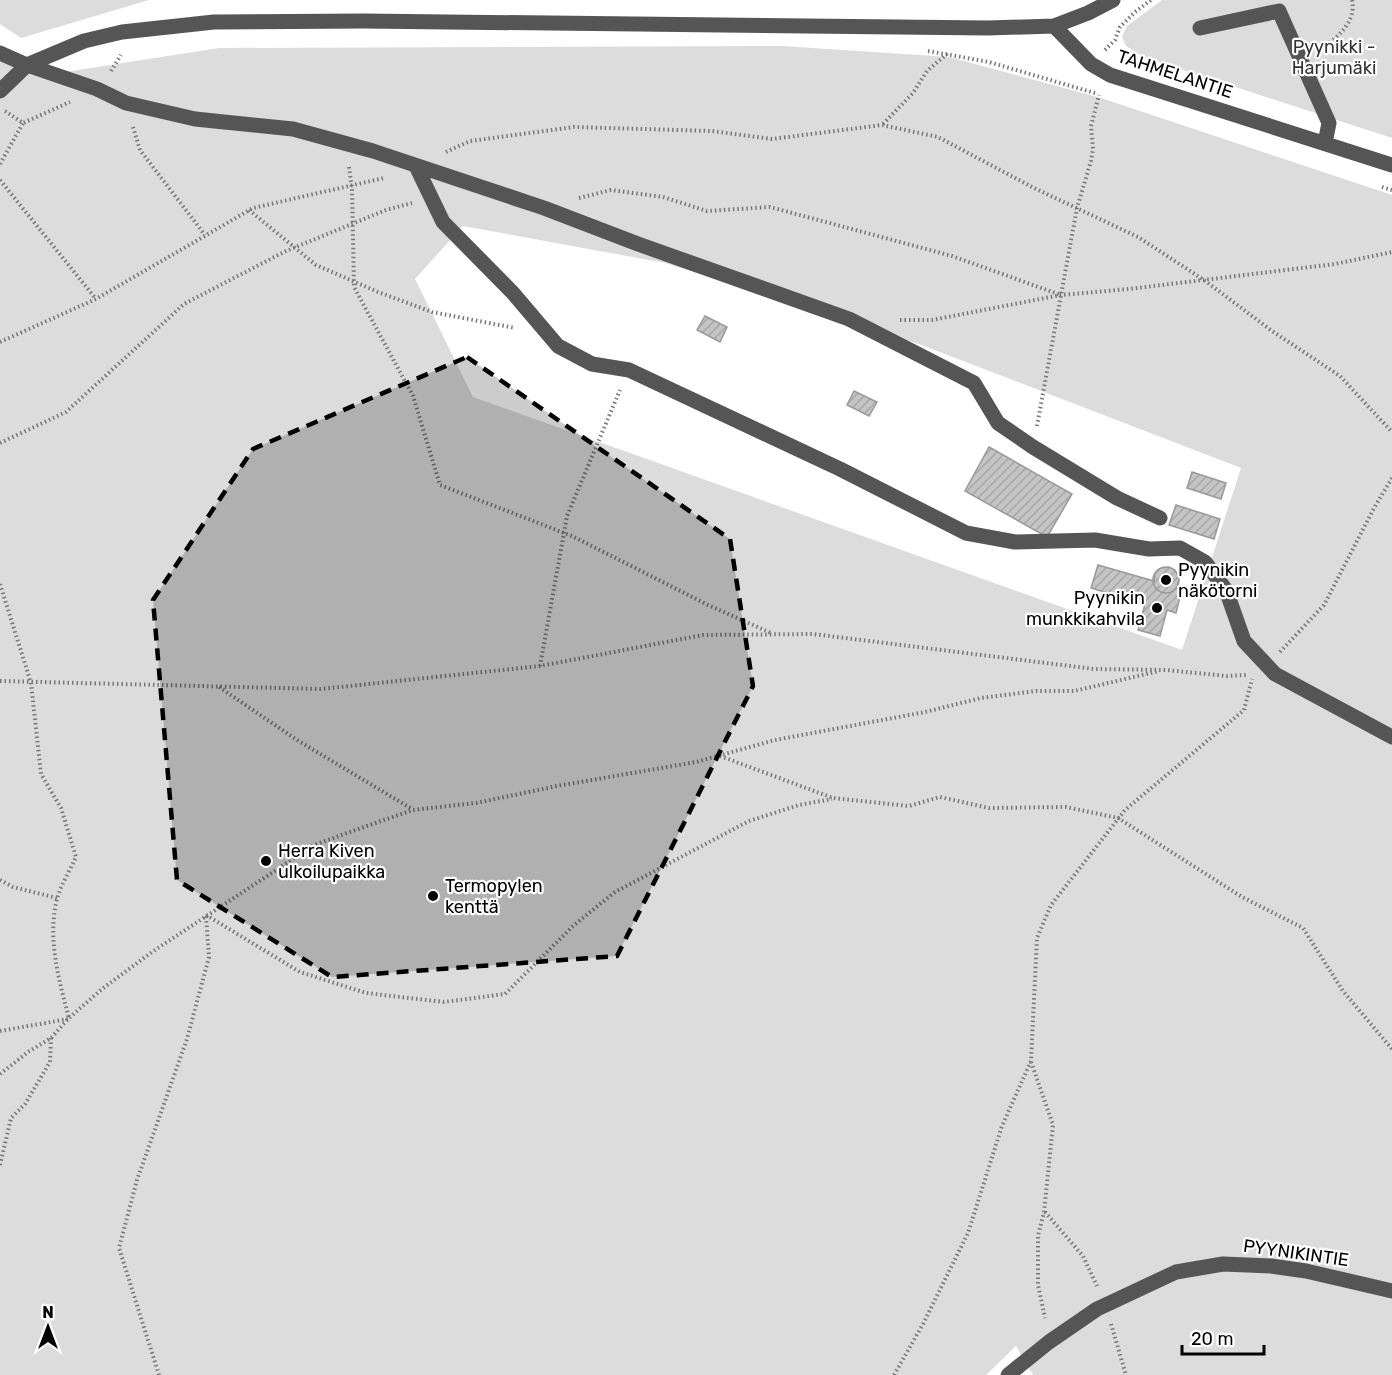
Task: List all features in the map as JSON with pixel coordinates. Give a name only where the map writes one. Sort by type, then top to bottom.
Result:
[{"type":"street","points":[[0,91],[27,65],[84,41],[122,32],[214,22],[376,21],[988,28],[1053,26],[1088,13],[1113,0]]},
{"type":"street","points":[[1200,28],[1279,11],[1329,123],[1325,143]]},
{"type":"street","name":"TAHMELANTIE","points":[[1053,26],[1092,64],[1110,75],[1392,165]]},
{"type":"street","points":[[0,53],[27,65],[97,89],[126,103],[195,119],[292,129],[346,143],[544,208],[849,319],[974,383],[998,423],[1117,498],[1160,518]]},
{"type":"street","points":[[416,166],[443,222],[513,293],[558,346],[592,364],[629,370],[840,469],[966,533],[1015,542],[1095,540],[1149,549],[1180,548],[1204,562],[1226,590],[1244,641],[1275,674],[1392,737]]},
{"type":"street","name":"PYYNIKINTIE","points":[[1017,1372],[1049,1342],[1097,1309],[1176,1272],[1223,1264],[1271,1266],[1306,1271],[1392,1291]]},
{"type":"path","points":[[1075,87],[1092,64],[1115,40],[1120,27],[1151,0]]},
{"type":"path","points":[[1303,64],[1337,39],[1354,7],[1352,0]]},
{"type":"path","points":[[916,51],[948,53],[989,62],[1099,95],[1092,126],[1091,161],[1077,208],[1033,447]]},
{"type":"path","points":[[882,125],[913,93],[927,71],[948,53]]},
{"type":"path","points":[[0,164],[23,123],[97,89],[121,55]]},
{"type":"path","points":[[126,103],[140,150],[205,235]]},
{"type":"path","points":[[0,106],[23,123]]},
{"type":"path","points":[[0,342],[96,299],[249,210],[388,177],[470,141],[574,127],[712,131],[772,139],[882,125],[938,137],[1138,237],[1204,280],[1272,331],[1340,376],[1392,432]]},
{"type":"path","points":[[346,143],[351,185],[354,287],[413,396],[440,485],[564,533],[708,605],[774,634]]},
{"type":"path","points":[[0,180],[96,299]]},
{"type":"path","points":[[1381,186],[1392,190]]},
{"type":"path","points":[[544,208],[610,190],[663,197],[708,211],[770,207],[952,256],[1061,295]]},
{"type":"path","points":[[0,443],[66,412],[184,304],[294,247],[386,210],[431,197]]},
{"type":"path","points":[[249,210],[316,265],[354,282],[432,312],[551,335]]},
{"type":"path","points":[[897,320],[932,320],[1061,295],[1335,264],[1392,252]]},
{"type":"path","points":[[540,666],[567,516],[629,370]]},
{"type":"path","points":[[1275,674],[1276,657],[1324,605],[1392,478]]},
{"type":"path","points":[[0,584],[31,682],[41,774],[61,808],[76,857],[57,898],[54,926],[56,972],[69,1018]]},
{"type":"path","points":[[0,681],[321,689],[540,666],[703,635],[774,634],[813,634],[1094,669],[1166,670],[1227,676],[1253,675],[1244,710],[1125,810],[1051,905],[1037,938],[1031,1061],[1002,1126],[969,1233],[923,1324],[894,1375]]},
{"type":"path","points":[[0,1074],[28,1052],[51,1038],[69,1018],[102,989],[144,958],[314,845],[413,810],[476,803],[557,786],[696,762],[775,740],[914,714],[981,698],[1036,691],[1074,691],[1166,670]]},
{"type":"path","points":[[218,686],[297,740],[413,810]]},
{"type":"path","points":[[719,756],[833,798],[909,806],[940,797],[989,808],[1066,807],[1118,818],[1242,897],[1303,928],[1343,991],[1392,1049]]},
{"type":"path","points":[[206,915],[300,972],[366,993],[444,1002],[505,994],[573,926],[615,892],[749,821],[799,805],[833,798]]},
{"type":"path","points":[[0,880],[13,887],[57,898]]},
{"type":"path","points":[[159,1375],[119,1248],[137,1180],[188,1039],[209,957],[206,915]]},
{"type":"path","points":[[0,1031],[69,1018]]},
{"type":"path","points":[[0,1165],[11,1118],[25,1104],[50,1062],[51,1038]]},
{"type":"path","points":[[1031,1061],[1053,1125],[1044,1212],[1038,1236],[1038,1284],[1049,1342]]},
{"type":"path","points":[[1044,1212],[1083,1256],[1105,1305],[1126,1375]]},
{"type":"highlighted area","points":[[467,357],[730,539],[753,686],[617,956],[332,977],[177,880],[153,600],[253,449]]},
{"type":"green space","points":[[0,0],[149,0],[21,38],[0,24]]},
{"type":"green space","name":"Pyynikki - Harjumäki","points":[[1162,0],[1392,0],[1392,138],[1143,57],[1126,46],[1122,37],[1127,26]]},
{"type":"green space","points":[[782,46],[949,57],[1101,98],[1392,195],[1392,1375],[1033,1375],[1016,1346],[986,1375],[0,1375],[0,58],[46,75],[219,48]],"holes":[[[463,226],[665,263],[919,344],[1241,468],[1182,650],[473,397],[415,279]]]},
{"type":"building","points":[[705,316],[727,327],[720,342],[697,330]]},
{"type":"building","points":[[854,391],[877,402],[869,416],[847,405]]},
{"type":"building","points":[[989,447],[1072,494],[1047,537],[965,491]]},
{"type":"building","points":[[1192,472],[1226,483],[1221,499],[1187,488]]},
{"type":"building","points":[[1176,505],[1220,519],[1214,539],[1169,525]]},
{"type":"building","points":[[1098,565],[1154,581],[1155,573],[1161,568],[1169,567],[1175,570],[1179,579],[1177,587],[1182,589],[1176,613],[1167,610],[1160,636],[1138,630],[1145,604],[1091,588]]},
{"type":"building","name":"Pyynikin näkötorni","points":[[1166,567],[1175,571],[1179,580],[1175,589],[1166,593],[1157,589],[1153,580],[1157,571]]},
{"type":"place","name":"Pyynikin näkötorni","points":[[1166,580]]},
{"type":"place","name":"Pyynikin munkkikahvila","points":[[1157,608]]},
{"type":"place","name":"Herra Kiven ulkoilupaikka","points":[[266,861]]},
{"type":"place","name":"Termopylen kenttä","points":[[433,896]]}]
